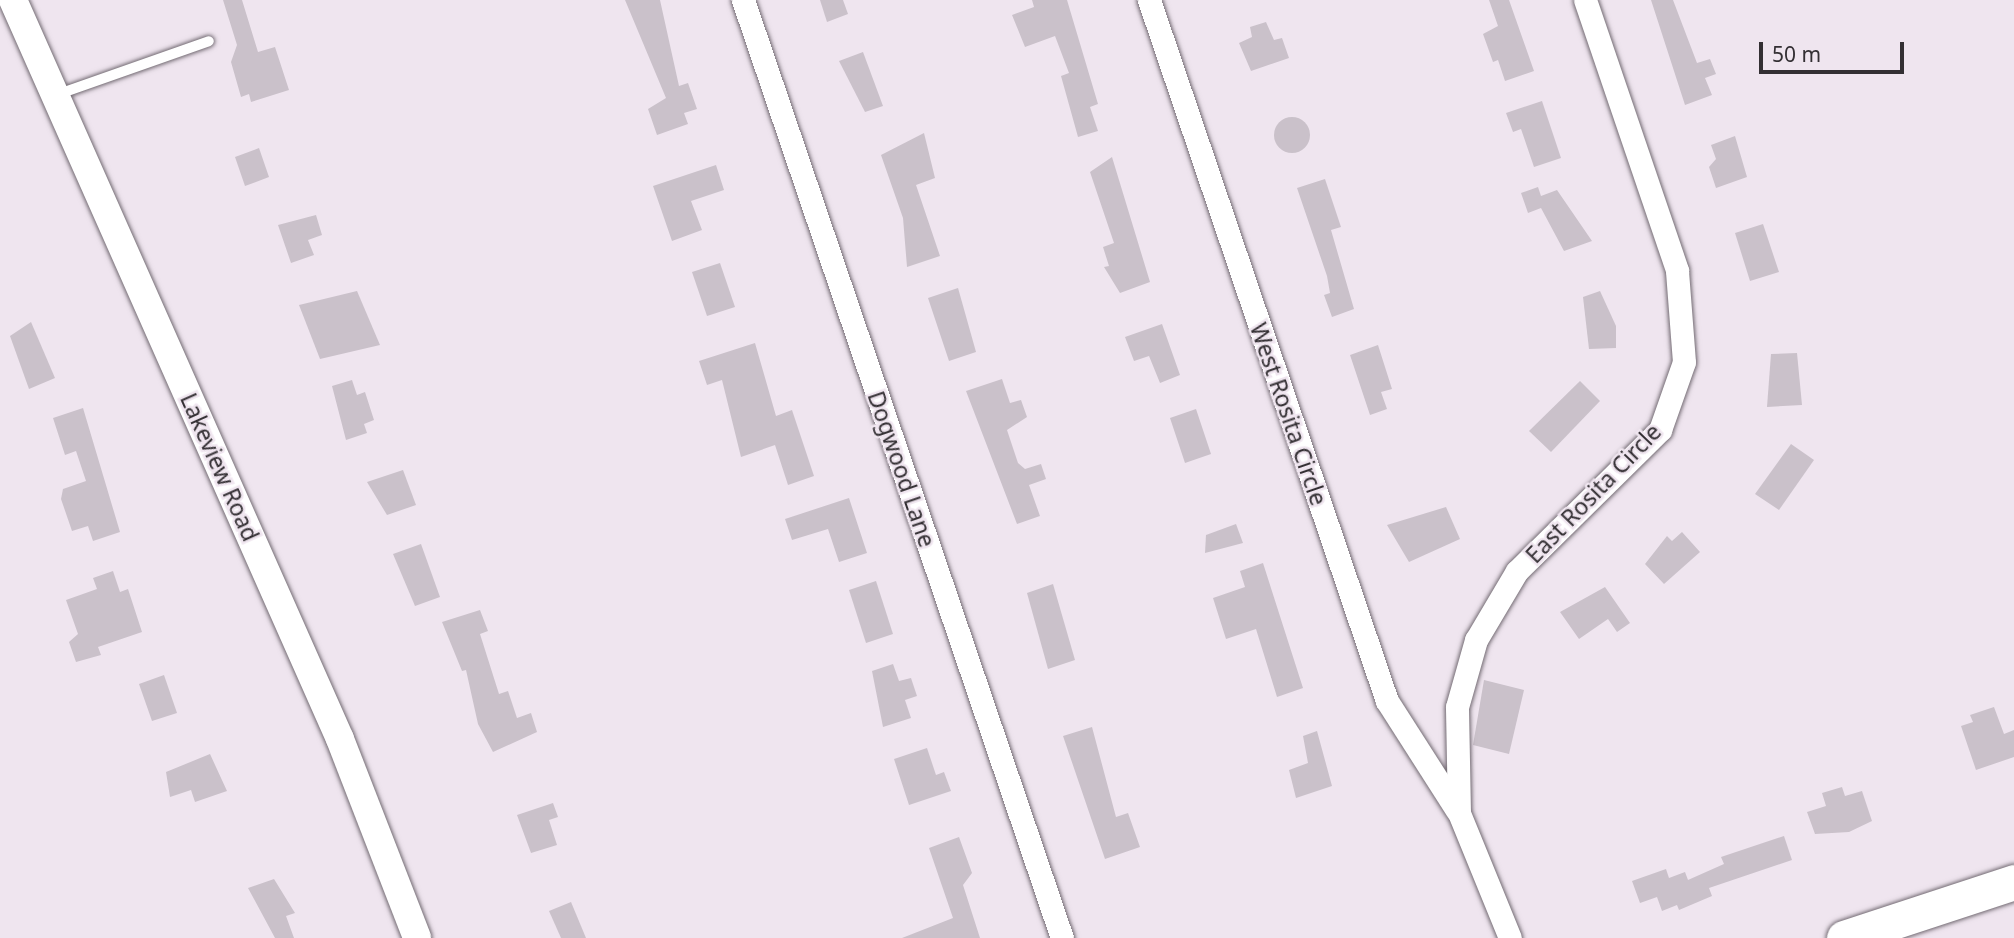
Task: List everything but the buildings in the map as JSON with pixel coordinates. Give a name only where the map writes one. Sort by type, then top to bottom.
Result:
[{"type":"main road","points":[[1844,938],[2014,882]]},
{"type":"street","name":"Lakeview Road","points":[[13,0],[340,739],[417,938]]},
{"type":"street","name":"Dogwood Lane","points":[[743,0],[1062,938]]},
{"type":"street","name":"West Rosita Circle","points":[[1149,0],[1387,701],[1459,813]]},
{"type":"street","name":"East Rosita Circle","points":[[1510,938],[1459,813],[1457,707],[1476,640],[1517,571],[1660,430],[1684,362],[1677,271],[1585,0]]},
{"type":"lane","points":[[56,95],[209,41]]}]
